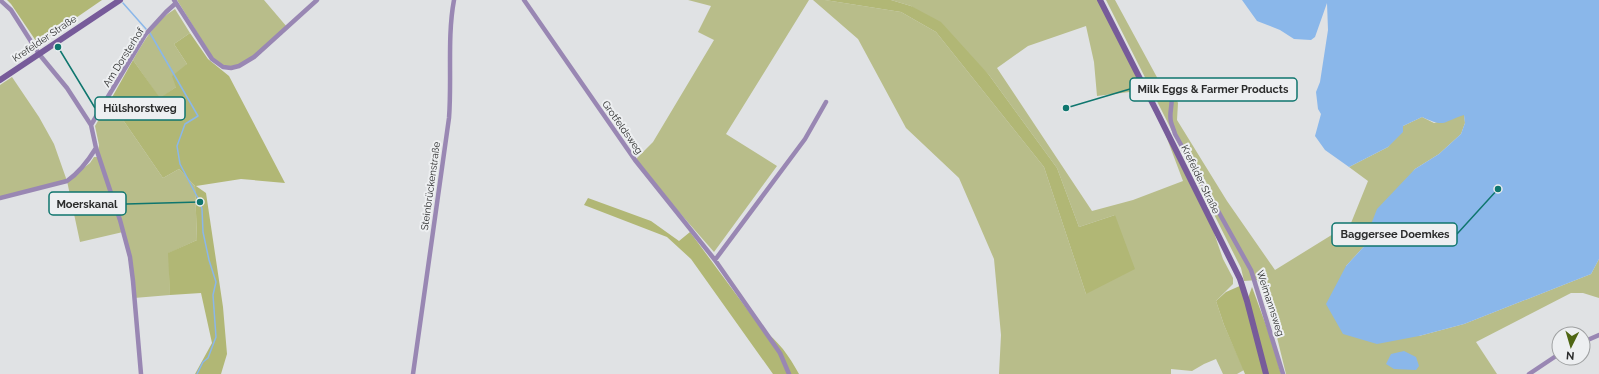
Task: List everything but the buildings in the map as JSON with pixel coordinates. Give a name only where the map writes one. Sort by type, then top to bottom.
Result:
[{"type":"main road","name":"Krefelder Straße","points":[[0,80],[120,0]]},
{"type":"main road","name":"Krefelder Straße","points":[[1100,0],[1149,95],[1242,285],[1266,374]]},
{"type":"street","points":[[0,0],[11,10],[39,54],[67,88],[92,125],[96,148],[120,220],[130,257],[141,374]]},
{"type":"street","name":"Am Dorsterhof","points":[[92,125],[145,36],[175,2],[212,59],[223,67],[231,68],[239,66],[254,57],[317,0]]},
{"type":"street","name":"Steinbrückenstraße","points":[[413,374],[449,118],[451,90],[451,22],[454,0]]},
{"type":"street","name":"Grotfeldsweg","points":[[524,0],[635,160],[715,260],[780,353],[789,374]]},
{"type":"street","name":"Weimannsweg","points":[[1149,95],[1168,87],[1171,93],[1172,108],[1170,121],[1175,134],[1251,270],[1283,374]]},
{"type":"street","points":[[715,260],[734,237],[806,139],[826,102]]},
{"type":"street","points":[[0,198],[67,181],[83,168],[96,148]]},
{"type":"street","points":[[1529,374],[1551,359]]},
{"type":"green space","points":[[7,0],[102,0],[38,44]]},
{"type":"green space","points":[[177,0],[264,0],[287,27],[254,57],[239,66],[223,67],[213,58]]},
{"type":"green space","points":[[688,0],[809,0],[726,134],[777,166],[714,252],[672,204],[636,159],[653,142],[714,40],[698,32],[711,6]]},
{"type":"green space","points":[[813,0],[825,0],[901,12],[936,32],[1044,167],[1086,294],[1115,215],[1079,227],[1057,168],[989,75],[911,6],[891,0],[1098,0],[1146,90],[1097,96],[1094,62],[1086,26],[1028,46],[997,68],[1092,211],[1133,200],[1183,181],[1157,112],[1210,221],[1223,259],[1233,278],[1233,284],[1216,301],[1224,325],[1244,370],[1237,374],[1223,374],[1216,359],[1192,371],[1171,369],[1171,374],[999,374],[1001,335],[994,259],[959,178],[906,128],[858,39]]},
{"type":"green space","points":[[825,0],[891,0],[911,6],[941,22],[989,75],[1057,168],[1079,227],[1115,215],[1135,269],[1086,294],[1044,167],[936,32],[901,12]]},
{"type":"green space","points":[[1106,0],[1115,0],[1159,81],[1169,81],[1178,103],[1177,120],[1227,201],[1275,270],[1351,223],[1368,181],[1349,167],[1388,147],[1403,126],[1422,117],[1434,123],[1464,114],[1465,123],[1461,134],[1439,154],[1415,169],[1370,227],[1369,241],[1346,266],[1419,336],[1464,324],[1591,274],[1599,259],[1599,298],[1583,293],[1571,293],[1476,342],[1497,374],[1286,374],[1271,313],[1258,280],[1244,281],[1241,268]]},
{"type":"green space","points":[[175,9],[190,33],[174,44],[187,64],[176,87],[160,99],[133,60],[156,25]]},
{"type":"green space","points":[[190,33],[208,59],[229,76],[285,183],[241,179],[196,186],[206,193],[223,307],[227,354],[221,374],[195,374],[212,343],[201,293],[170,295],[168,253],[197,240],[195,186],[179,169],[163,178],[110,101],[133,60],[160,98],[176,87],[172,76],[187,64],[174,44]]},
{"type":"green space","points":[[12,77],[39,117],[54,144],[67,181],[0,198],[0,85]]},
{"type":"green space","points":[[110,101],[163,178],[179,169],[195,186],[197,240],[169,253],[170,295],[134,298],[133,281],[123,232],[80,242],[67,181],[90,163],[94,157],[97,157],[99,145],[95,126]]},
{"type":"green space","points":[[588,198],[651,221],[679,241],[690,232],[761,328],[783,349],[799,374],[773,374],[691,259],[667,237],[584,205]]},
{"type":"green space","points":[[1242,285],[1247,301],[1252,287],[1271,339],[1281,374],[1245,374],[1224,325],[1216,301],[1226,292]]},
{"type":"water","points":[[1242,0],[1599,0],[1599,259],[1591,274],[1464,324],[1419,336],[1377,344],[1343,334],[1326,304],[1346,266],[1369,241],[1370,227],[1377,209],[1415,169],[1439,154],[1461,134],[1465,123],[1464,115],[1444,123],[1422,117],[1403,126],[1403,132],[1388,147],[1349,167],[1325,150],[1315,136],[1321,114],[1318,109],[1316,92],[1320,82],[1328,30],[1327,3],[1315,37],[1311,40],[1294,39],[1280,30],[1257,21]]},
{"type":"water","points":[[1404,351],[1416,357],[1419,366],[1416,370],[1394,369],[1386,364],[1391,354]]},
{"type":"waterway","points":[[123,3],[146,29]]},
{"type":"waterway","points":[[150,33],[198,116],[185,124],[177,146],[180,164],[200,202],[202,209],[203,232],[209,260],[216,282],[213,295],[216,337],[208,358],[203,362],[197,374]]},
{"type":"place","name":"Hülshorstweg","points":[[58,47]]},
{"type":"place","name":"Milk Eggs & Farmer Products","points":[[1066,108]]},
{"type":"place","name":"Baggersee Doemkes","points":[[1498,189]]},
{"type":"place","name":"Moerskanal","points":[[200,202]]}]
